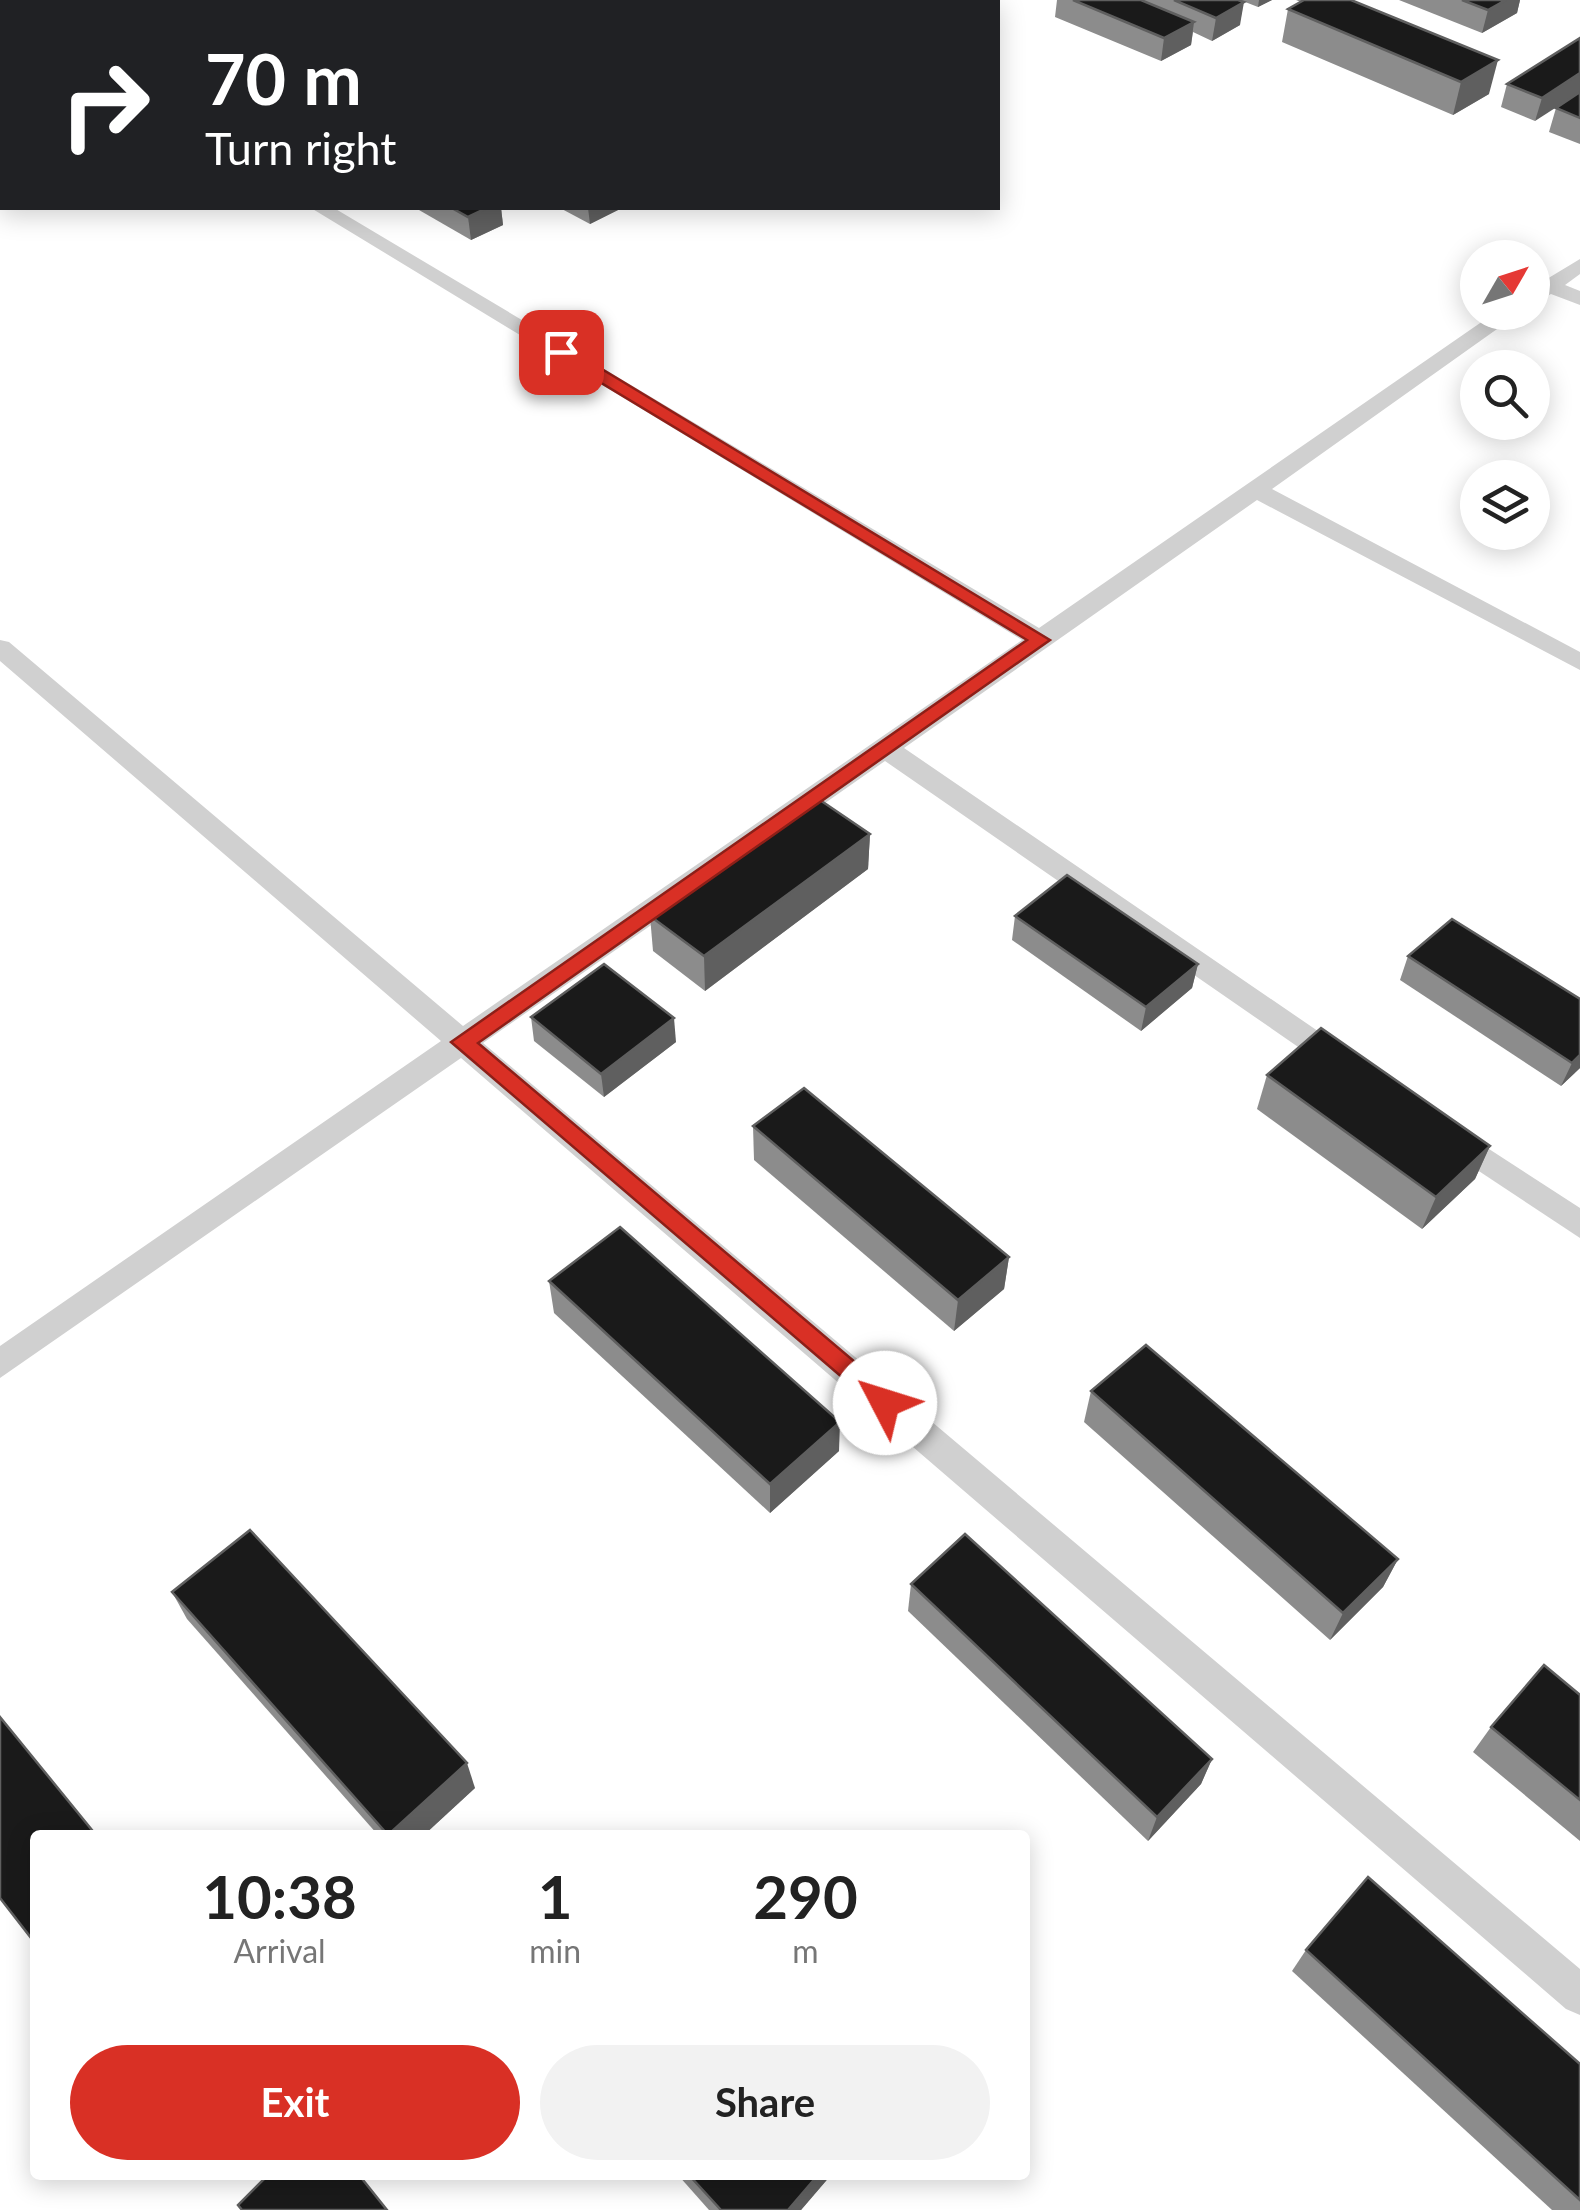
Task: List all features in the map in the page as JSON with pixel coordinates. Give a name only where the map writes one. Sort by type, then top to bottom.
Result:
[{"type":"lane","points":[[324,210],[1041,640]]},
{"type":"lane","points":[[1550,286],[1580,265]]},
{"type":"lane","points":[[1550,294],[1580,299]]},
{"type":"lane","points":[[0,1364],[1486,330]]},
{"type":"lane","points":[[1256,490],[1580,662]]},
{"type":"lane","points":[[0,648],[1580,1995]]},
{"type":"lane","points":[[885,748],[1370,1081]]},
{"type":"lane","points":[[1434,1125],[1580,1225]]},
{"type":"building","points":[[1073,0],[1141,0],[1194,22],[1164,38]]},
{"type":"building","points":[[1174,0],[1238,0],[1244,2],[1216,18]]},
{"type":"building","points":[[1304,0],[1351,0],[1498,60],[1461,82],[1288,9]]},
{"type":"building","points":[[1462,0],[1506,0],[1488,10]]},
{"type":"building","points":[[1580,38],[1580,73],[1542,98],[1507,84]]},
{"type":"building","points":[[1580,92],[1580,118],[1556,108]]},
{"type":"building","points":[[456,210],[483,210],[468,217]]},
{"type":"building","points":[[817,798],[870,834],[704,956],[650,916]]},
{"type":"building","points":[[1067,875],[1198,964],[1146,1007],[1015,916]]},
{"type":"building","points":[[1452,919],[1580,999],[1580,1055],[1572,1063],[1408,956]]},
{"type":"building","points":[[604,964],[674,1018],[601,1074],[531,1017]]},
{"type":"building","points":[[1321,1028],[1490,1146],[1436,1197],[1267,1075]]},
{"type":"building","points":[[804,1088],[1009,1257],[958,1300],[753,1126]]},
{"type":"building","points":[[620,1227],[840,1422],[770,1484],[549,1281]]},
{"type":"building","points":[[1146,1345],[1398,1559],[1343,1613],[1091,1391]]},
{"type":"building","points":[[250,1530],[467,1763],[393,1830],[384,1830],[172,1592]]},
{"type":"building","points":[[965,1534],[1212,1759],[1157,1817],[911,1584]]},
{"type":"building","points":[[1544,1665],[1580,1695],[1580,1800],[1491,1727]]},
{"type":"building","points":[[0,1717],[92,1830],[30,1830],[30,1937],[0,1898]]},
{"type":"building","points":[[1368,1877],[1580,2064],[1580,2200],[1306,1950]]},
{"type":"building","points":[[263,2180],[363,2180],[387,2210],[242,2210],[238,2205]]},
{"type":"building","points":[[694,2180],[814,2180],[788,2210],[721,2210]]},
{"type":"route","points":[[561,352],[1041,640],[462,1042],[885,1403]]}]
